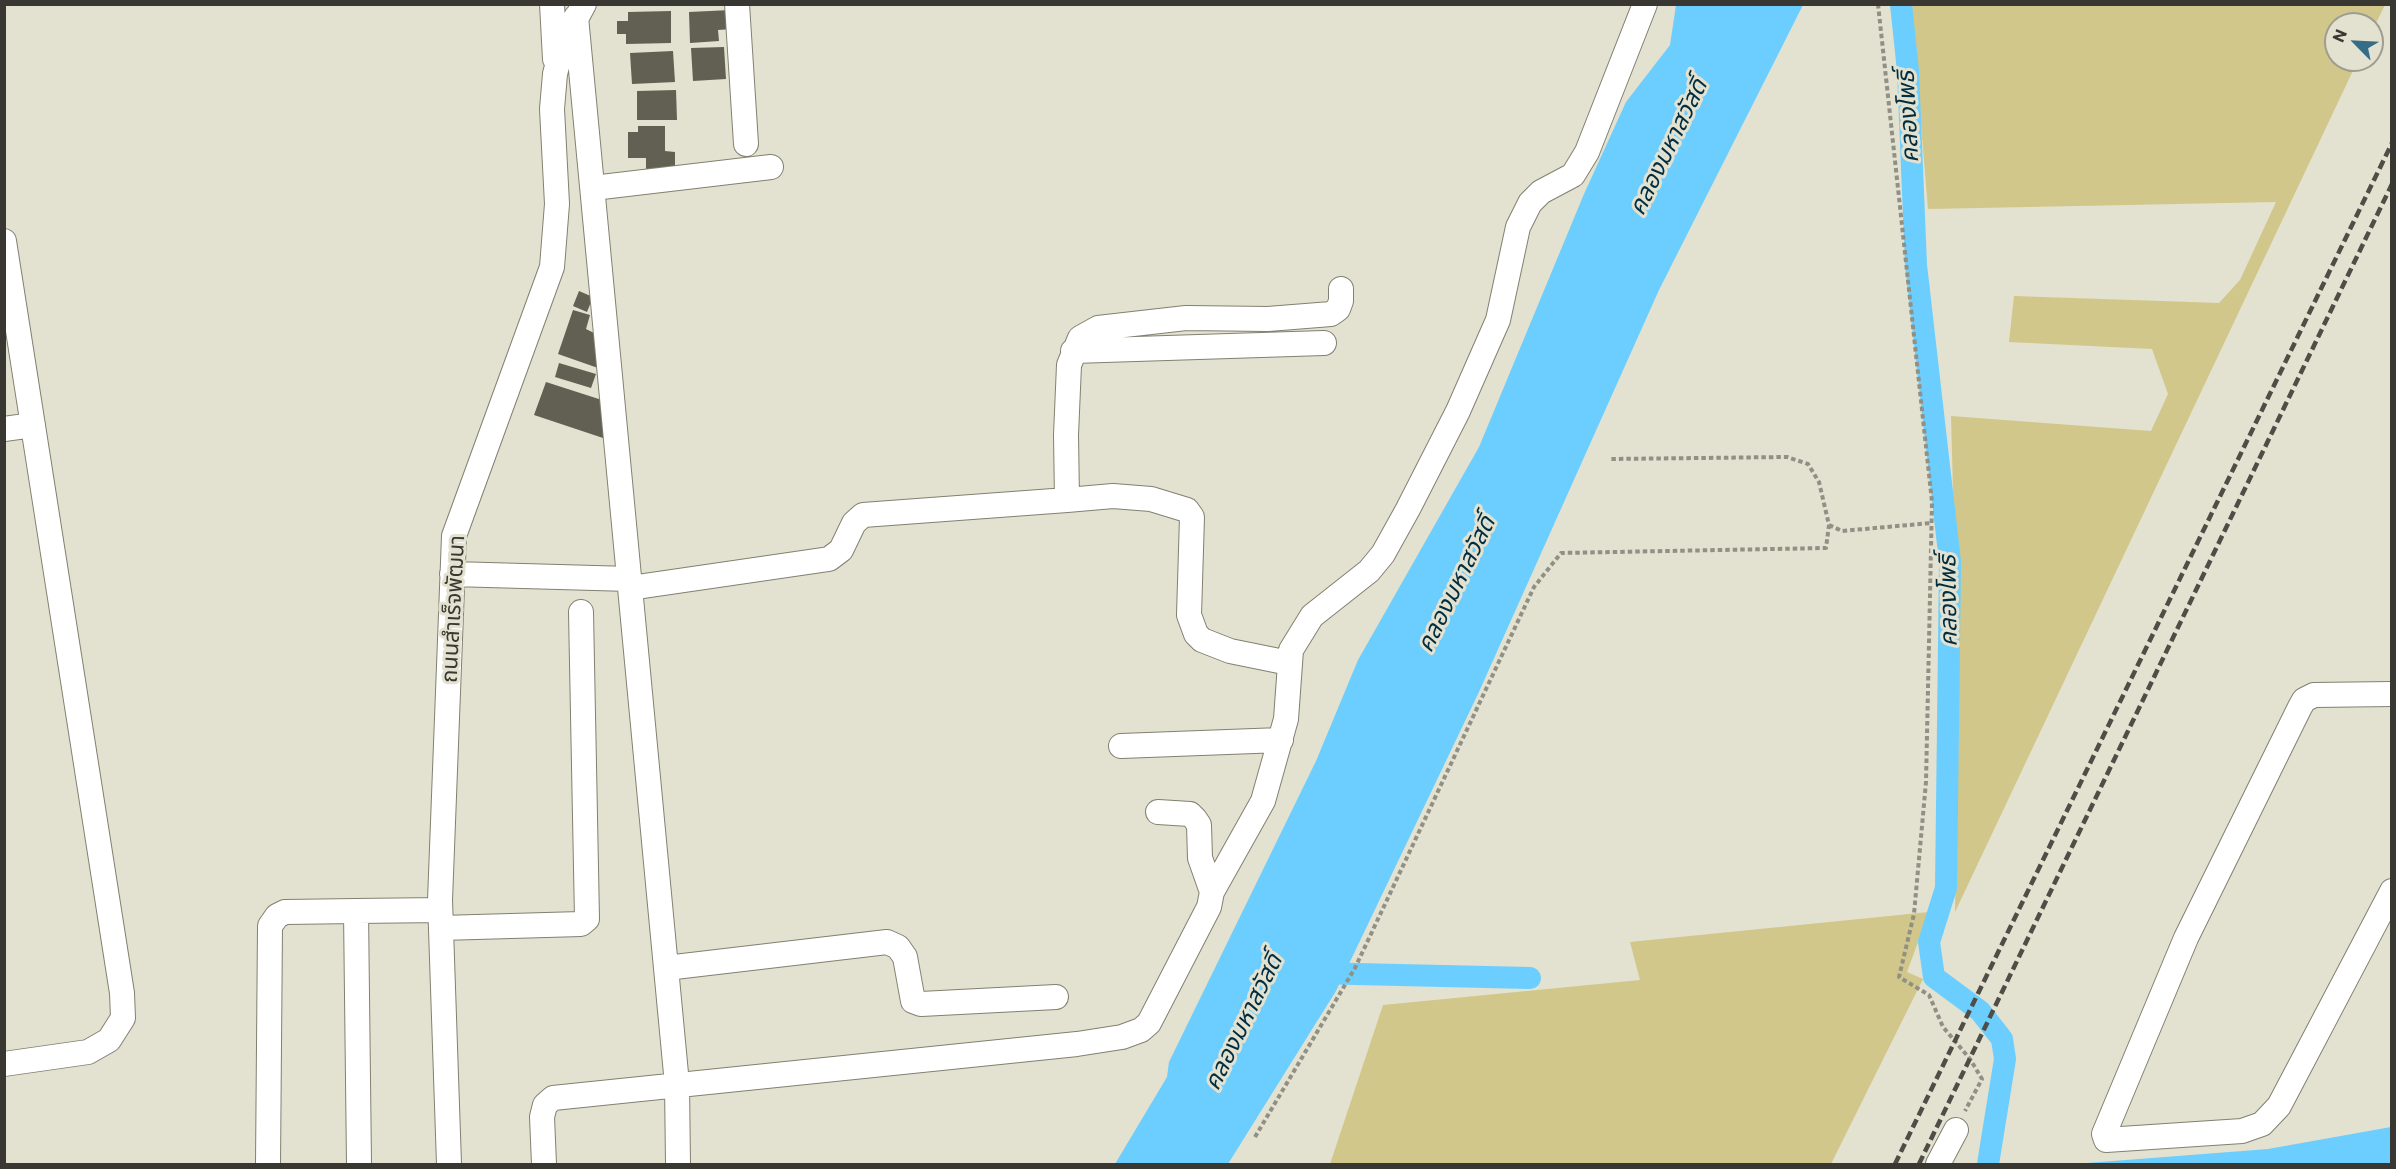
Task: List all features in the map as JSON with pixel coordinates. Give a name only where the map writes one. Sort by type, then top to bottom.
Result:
[{"type":"street","points":[[552,4],[555,74]]},
{"type":"street","points":[[737,4],[746,144]]},
{"type":"street","points":[[544,1164],[542,1117],[545,1105],[553,1098],[1077,1044],[1141,1030],[1149,1023],[1209,907],[1212,892],[1263,801],[1286,719],[1291,650],[1312,616],[1369,571],[1383,554],[1408,509],[1458,411],[1498,320],[1518,227],[1530,203],[1541,192],[1573,175],[1587,152],[1645,4]]},
{"type":"street","points":[[580,11],[592,188],[677,1084],[678,1164]]},
{"type":"street","name":"ถนนสำเร็จพัฒนา","points":[[449,1164],[441,919],[454,536],[552,267],[557,204],[552,109],[555,74],[564,43],[580,11]]},
{"type":"street","points":[[592,188],[771,167]]},
{"type":"street","points":[[4,241],[122,993],[123,1018],[109,1040],[88,1052],[4,1064]]},
{"type":"street","points":[[1067,500],[1066,435],[1070,365],[1073,351],[1080,338],[1098,328],[1186,318],[1268,319],[1331,314],[1338,309],[1341,289]]},
{"type":"street","points":[[1073,351],[1324,344]]},
{"type":"street","points":[[4,429],[33,424]]},
{"type":"street","points":[[452,574],[630,584],[829,559],[841,550],[854,523],[863,515],[1113,496],[1151,499],[1187,510],[1192,518],[1189,615],[1196,634],[1202,640],[1230,651],[1289,663]]},
{"type":"street","points":[[268,1164],[270,926],[277,916],[285,912],[356,911],[441,919],[581,924],[587,919],[581,612]]},
{"type":"street","points":[[2391,694],[2314,695],[2304,700],[2186,938],[2104,1134],[2106,1140],[2242,1131],[2262,1124],[2279,1106],[2391,891]]},
{"type":"street","points":[[1121,746],[1281,740]]},
{"type":"street","points":[[1158,812],[1190,814],[1196,819],[1199,825],[1200,858],[1212,892]]},
{"type":"street","points":[[356,911],[359,1164]]},
{"type":"street","points":[[666,968],[887,942],[898,946],[905,957],[913,1001],[921,1004],[1056,997]]},
{"type":"street","points":[[1938,1164],[1956,1130]]},
{"type":"path","points":[[1878,4],[1932,502],[1926,782],[1914,914],[1899,977],[1929,995],[1943,1027],[1970,1059],[1982,1078],[1956,1130]]},
{"type":"path","points":[[1255,1137],[1355,968],[1534,587],[1561,553],[1826,548],[1829,525],[1819,482],[1808,464],[1787,457],[1609,459]]},
{"type":"path","points":[[1829,525],[1842,531],[1931,524]]},
{"type":"shaded area","points":[[1911,5],[2385,5],[2382,12],[2324,12],[2324,72],[2352,72],[1955,912],[1958,679],[1951,416],[2151,431],[2168,394],[2152,349],[2009,342],[2014,296],[2219,303],[2240,280],[2276,202],[1928,209]]},
{"type":"shaded area","points":[[1929,912],[1907,972],[1923,979],[1831,1164],[1330,1164],[1383,1005],[1640,980],[1630,942]]},
{"type":"water","name":"คลองมหาสวัสดิ์","points":[[1676,5],[1803,5],[1659,290],[1478,694],[1336,991],[1228,1164],[1115,1164],[1167,1077],[1169,1062],[1316,761],[1358,660],[1479,447],[1584,194],[1626,102],[1670,45]]},
{"type":"water","points":[[2391,1127],[2391,1164],[2074,1164],[2268,1149]]},
{"type":"building","points":[[731,10],[732,29],[718,30],[719,41],[690,43],[689,12]]},
{"type":"building","points":[[671,11],[671,43],[626,44],[626,34],[617,34],[617,21],[628,21],[628,12]]},
{"type":"building","points":[[724,47],[726,79],[693,81],[691,48]]},
{"type":"building","points":[[673,51],[675,82],[632,84],[630,53]]},
{"type":"building","points":[[676,90],[677,120],[637,120],[637,91]]},
{"type":"building","points":[[638,126],[665,126],[665,151],[675,152],[675,168],[646,169],[646,158],[628,158],[628,132],[638,132]]},
{"type":"building","points":[[579,291],[593,297],[587,312],[573,306]]},
{"type":"building","points":[[573,310],[590,315],[586,329],[596,334],[598,368],[558,354]]},
{"type":"building","points":[[559,363],[596,374],[591,388],[555,377]]},
{"type":"building","points":[[546,382],[605,401],[609,440],[534,415]]},
{"type":"waterway","name":"คลองโพธิ์","points":[[1901,4],[1908,71],[1916,265],[1950,562],[1946,888],[1929,942],[1934,977],[1980,1011],[2002,1039],[2005,1059],[1988,1164]]},
{"type":"waterway","points":[[1313,973],[1530,978]]},
{"type":"railway","points":[[1895,1164],[2392,143]]},
{"type":"railway","points":[[1919,1164],[2392,184]]}]
